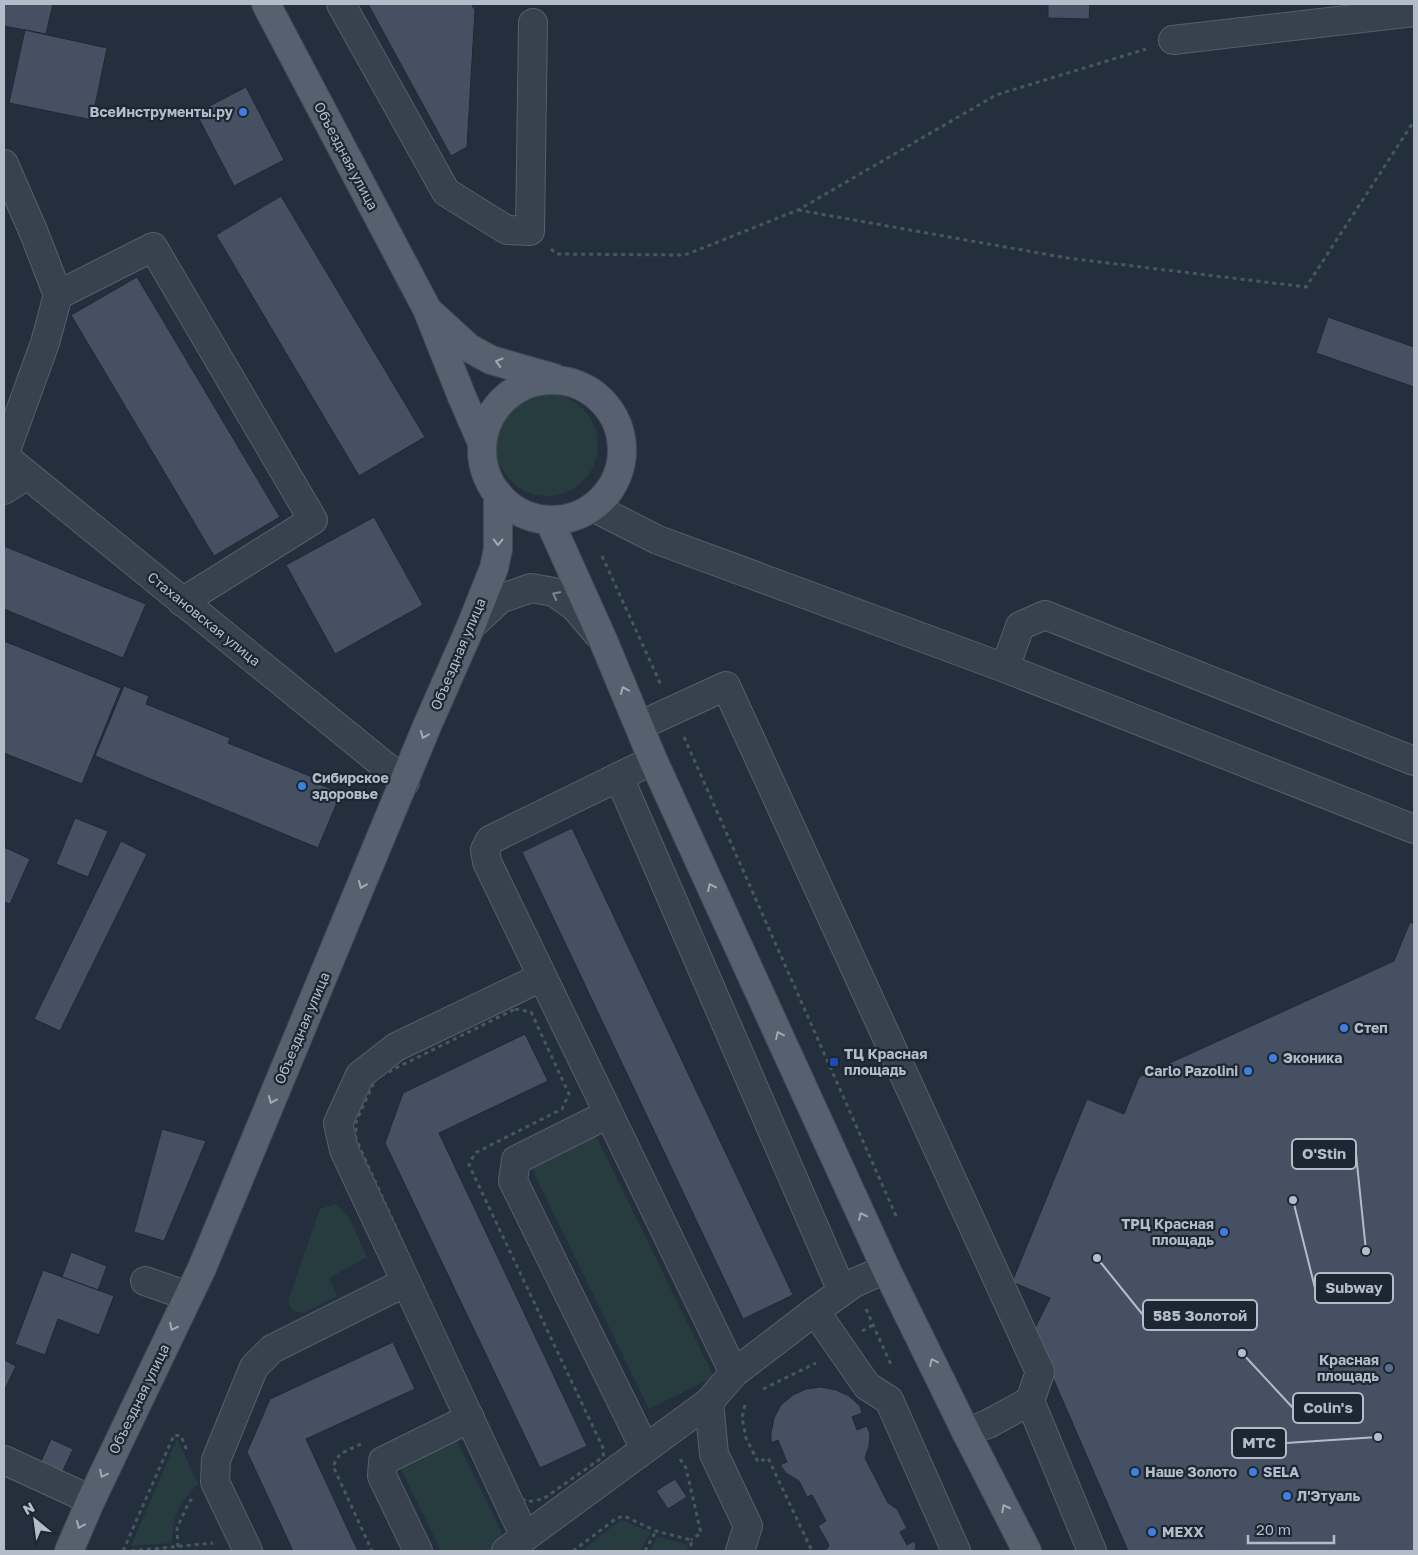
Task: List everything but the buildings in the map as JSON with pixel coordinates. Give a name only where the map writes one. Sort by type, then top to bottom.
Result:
[{"type":"main road","name":"Объездная улица","points":[[266,4],[426,309]]},
{"type":"main road","points":[[426,309],[469,348],[492,360],[563,380],[583,386],[599,398],[612,413],[620,432],[622,452],[618,472],[609,490],[593,507],[572,517],[549,520],[529,516],[512,507],[498,494],[488,478],[483,461],[482,442],[488,421],[501,402],[519,388],[540,381],[563,380]]},
{"type":"main road","points":[[426,309],[482,442]]},
{"type":"main road","name":"Объездная улица","points":[[69,1551],[91,1500],[206,1258],[427,726],[471,626],[494,568],[498,549],[498,494]]},
{"type":"main road","points":[[549,520],[603,640],[653,760],[886,1268],[966,1432],[1027,1551]]},
{"type":"street","points":[[341,4],[446,192],[507,230],[530,231],[533,23]]},
{"type":"street","points":[[1173,40],[1414,12]]},
{"type":"street","points":[[4,164],[58,295],[45,343],[4,456]]},
{"type":"street","points":[[58,295],[153,247],[313,520],[182,602]]},
{"type":"street","name":"Стахановская улица","points":[[4,456],[405,782]]},
{"type":"street","points":[[4,490],[27,475]]},
{"type":"street","points":[[593,507],[658,540],[1005,668],[1414,828]]},
{"type":"street","points":[[471,626],[500,599],[532,588],[554,592],[575,607],[603,640]]},
{"type":"street","points":[[1005,668],[1020,626],[1045,615],[1414,761]]},
{"type":"street","points":[[639,726],[726,686],[1040,1372],[1030,1401],[1092,1551]]},
{"type":"street","points":[[653,760],[490,840],[485,850],[487,862],[734,1374]]},
{"type":"street","points":[[619,777],[842,1291]]},
{"type":"street","points":[[542,977],[396,1047],[360,1075],[338,1123],[344,1150],[470,1418],[516,1544],[709,1402],[734,1374],[815,1310],[842,1291],[886,1268]]},
{"type":"street","points":[[608,1114],[516,1160],[513,1181],[654,1442]]},
{"type":"street","points":[[145,1281],[188,1296]]},
{"type":"street","points":[[248,1551],[214,1482],[216,1460],[254,1367],[272,1349],[406,1282]]},
{"type":"street","points":[[815,1310],[867,1386],[889,1400],[956,1551]]},
{"type":"street","points":[[966,1432],[988,1424],[1030,1401]]},
{"type":"street","points":[[709,1402],[714,1454],[748,1526],[740,1551]]},
{"type":"street","points":[[418,1551],[382,1476],[383,1461],[470,1418]]},
{"type":"street","points":[[4,1460],[91,1500]]},
{"type":"path","points":[[530,231],[557,254],[685,254],[798,210],[996,95],[1173,40]]},
{"type":"path","points":[[798,210],[1067,258],[1306,287],[1414,121]]},
{"type":"path","points":[[602,556],[899,1223]]},
{"type":"path","points":[[515,1009],[531,1012],[569,1094],[562,1109],[475,1153],[469,1165],[604,1450],[603,1456],[543,1499],[526,1502],[516,1492],[356,1139],[356,1122],[376,1078],[515,1009]]},
{"type":"path","points":[[757,1392],[818,1361]]},
{"type":"path","points":[[746,1404],[742,1418],[746,1438],[758,1462],[768,1458],[812,1551]]},
{"type":"path","points":[[123,1551],[174,1435],[181,1436],[192,1462]]},
{"type":"path","points":[[573,1551],[617,1518],[624,1516],[656,1531],[691,1540],[701,1533],[686,1468],[654,1442]]},
{"type":"path","points":[[178,1547],[177,1528],[189,1502],[194,1497]]},
{"type":"path","points":[[645,1551],[656,1531]]},
{"type":"path","points":[[691,1540],[691,1551]]},
{"type":"path","points":[[131,1551],[220,1543]]},
{"type":"green space","points":[[547,394],[566,398],[583,409],[594,426],[598,445],[594,464],[583,481],[566,492],[547,496],[528,492],[511,481],[500,464],[496,445],[500,426],[511,409],[528,398]]},
{"type":"green space","points":[[596,1136],[714,1377],[649,1409],[531,1167]]},
{"type":"green space","points":[[335,1204],[348,1216],[367,1257],[329,1278],[337,1296],[304,1313],[293,1311],[288,1301],[320,1209]]},
{"type":"green space","points":[[455,1437],[507,1543],[490,1551],[441,1551],[399,1465]]},
{"type":"green space","points":[[177,1439],[198,1484],[186,1497],[178,1510],[172,1533],[172,1543],[131,1546]]},
{"type":"green space","points":[[621,1520],[651,1532],[640,1551],[581,1551]]},
{"type":"green space","points":[[657,1537],[687,1544],[688,1551],[650,1551]]},
{"type":"place","name":"ВсеИнструменты.ру","points":[[243,112]]},
{"type":"place","name":"Сибирское здоровье","points":[[302,786]]},
{"type":"place","name":"Степ","points":[[1344,1028]]},
{"type":"place","name":"Эконика","points":[[1273,1058]]},
{"type":"place","name":"ТЦ Красная площадь","points":[[834,1062]]},
{"type":"place","name":"Carlo Pazolini","points":[[1248,1071]]},
{"type":"place","name":"Subway","points":[[1293,1200]]},
{"type":"place","name":"ТРЦ Красная площадь","points":[[1224,1232]]},
{"type":"place","name":"O'Stin","points":[[1366,1251]]},
{"type":"place","name":"585 Золотой","points":[[1097,1258]]},
{"type":"place","name":"Colin's","points":[[1242,1353]]},
{"type":"place","name":"Красная площадь","points":[[1389,1368]]},
{"type":"place","name":"МТС","points":[[1378,1437]]},
{"type":"place","name":"Наше Золото","points":[[1135,1472]]},
{"type":"place","name":"SELA","points":[[1253,1472]]},
{"type":"place","name":"Л'Этуаль","points":[[1287,1496]]},
{"type":"place","name":"MEXX","points":[[1152,1532]]}]
